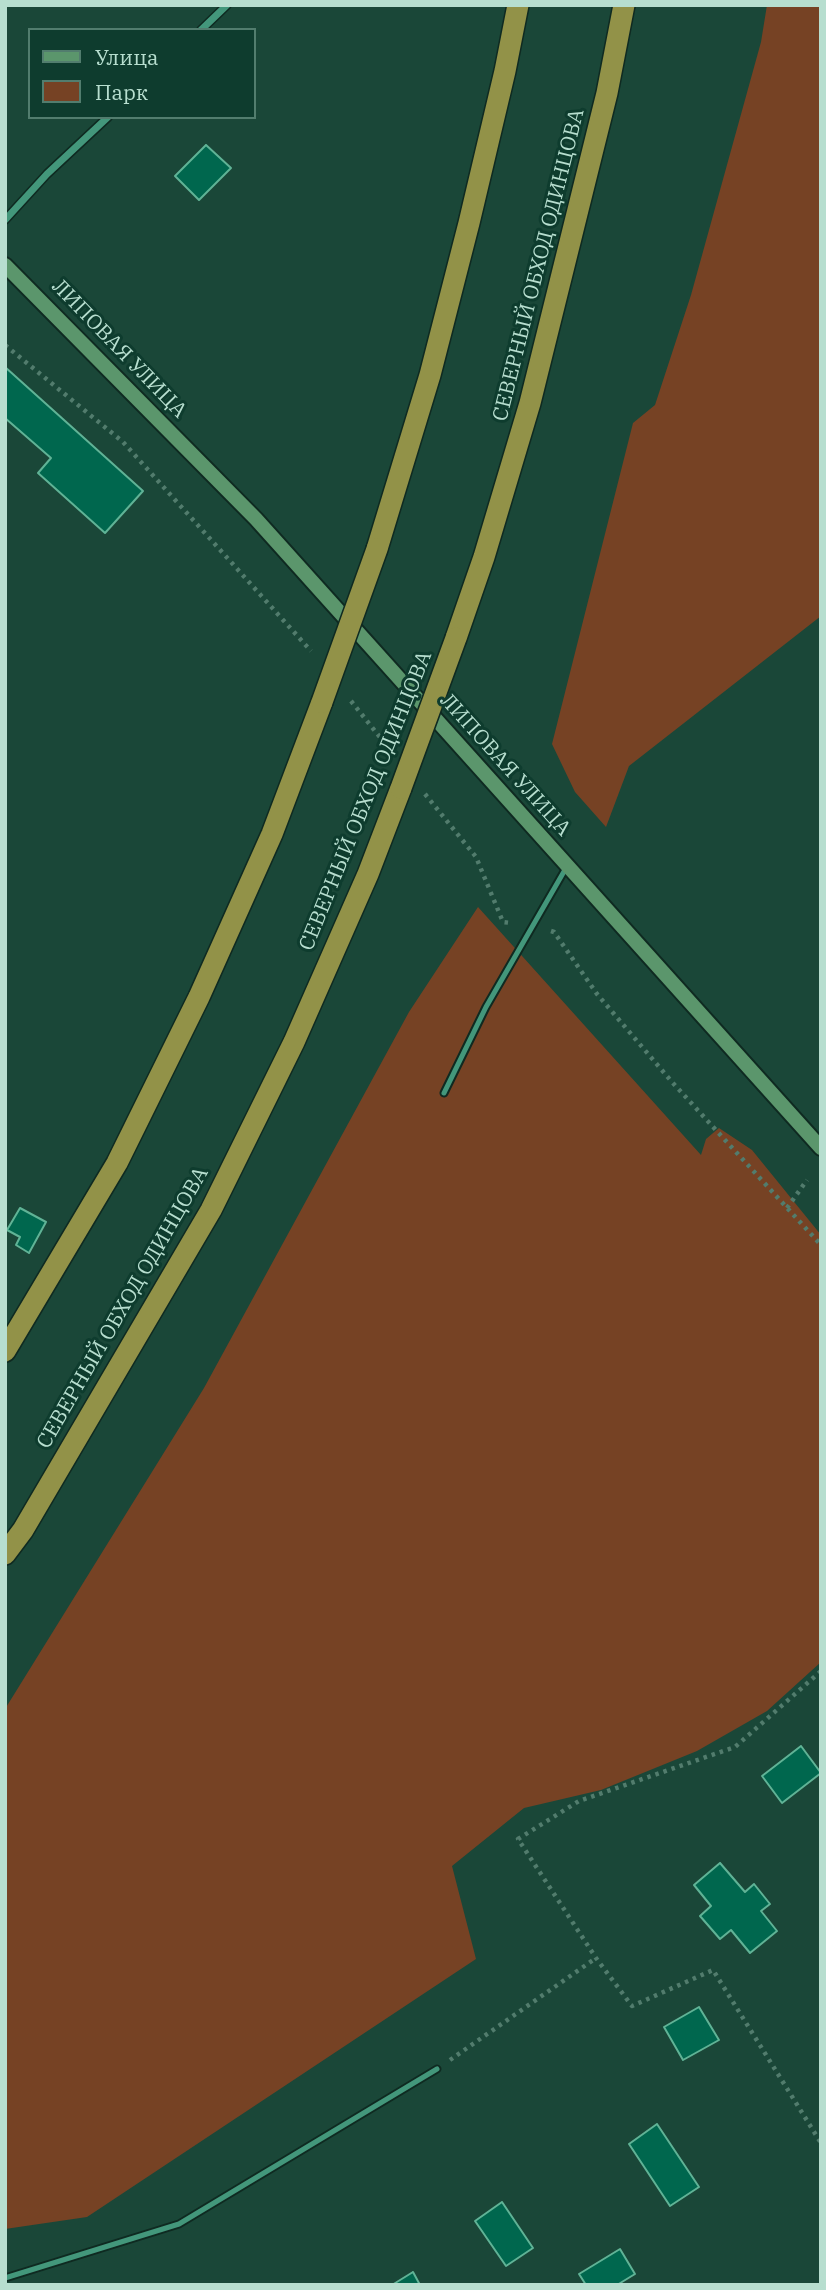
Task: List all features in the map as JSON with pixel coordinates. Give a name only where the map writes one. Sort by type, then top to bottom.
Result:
[{"type":"highway","points":[[5,1351],[117,1164],[194,1009],[272,834],[377,549],[436,350],[478,186],[518,5]]},
{"type":"highway","name":"СЕВЕРНЫЙ ОБХОД ОДИНЦОВА","points":[[5,1554],[23,1530],[211,1210],[294,1042],[368,874],[485,557],[530,403],[607,93],[624,5]]},
{"type":"street","points":[[203,28],[227,5]]},
{"type":"street","points":[[5,220],[47,174],[106,119]]},
{"type":"street","name":"ЛИПОВАЯ УЛИЦА","points":[[5,265],[256,519],[821,1148]]},
{"type":"lane","points":[[443,1093],[486,1007],[567,865]]},
{"type":"lane","points":[[5,2278],[179,2224],[437,2069]]},
{"type":"path","points":[[786,1208],[807,1180]]},
{"type":"path","points":[[821,1671],[736,1747],[579,1801],[518,1839],[596,1958],[632,2006],[713,1970],[821,2143]]},
{"type":"path","points":[[437,2069],[596,1958]]},
{"type":"green space","points":[[767,5],[821,5],[821,616],[629,766],[606,827],[575,792],[552,744],[633,423],[655,405],[691,295],[761,42]]},
{"type":"green space","points":[[478,907],[701,1155],[706,1139],[719,1128],[752,1150],[821,1235],[821,1662],[767,1711],[697,1751],[601,1790],[524,1808],[452,1866],[476,1959],[87,2217],[5,2229],[5,1709],[204,1388],[409,1012]]},
{"type":"building","points":[[206,145],[231,168],[199,200],[175,176]]},
{"type":"building","points":[[5,367],[143,491],[105,533],[38,473],[51,458],[5,418]]},
{"type":"building","points":[[20,1208],[46,1222],[29,1253],[16,1245],[20,1237],[7,1230]]},
{"type":"building","points":[[801,1746],[821,1773],[782,1803],[762,1776]]},
{"type":"building","points":[[720,1863],[745,1892],[754,1884],[770,1904],[761,1911],[777,1931],[750,1953],[731,1930],[720,1939],[700,1916],[711,1906],[694,1885]]},
{"type":"building","points":[[699,2007],[719,2040],[683,2060],[664,2027]]},
{"type":"building","points":[[657,2124],[699,2187],[670,2206],[629,2144]]},
{"type":"building","points":[[502,2202],[533,2248],[506,2266],[475,2221]]},
{"type":"building","points":[[620,2249],[635,2274],[617,2285],[586,2285],[579,2274]]},
{"type":"building","points":[[413,2272],[420,2285],[392,2285]]}]
